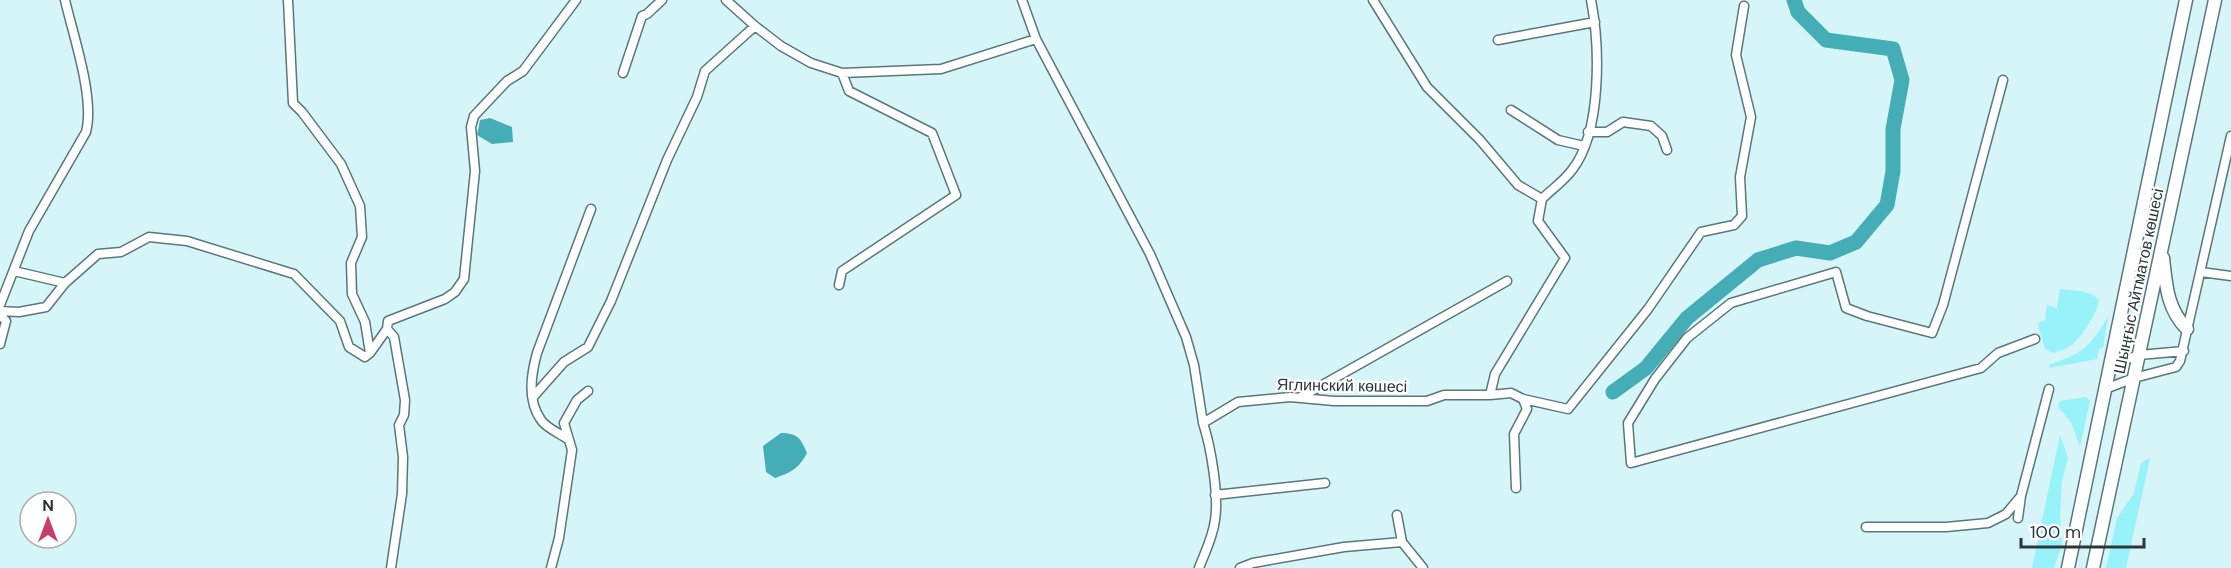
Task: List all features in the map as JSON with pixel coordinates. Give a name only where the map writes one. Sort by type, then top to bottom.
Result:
[{"type":"main road","name":"Шыңғыс Айтматов көшесі","points":[[2068,568],[2186,0]]},
{"type":"main road","name":"Шыңғыс Айтматов көшесі","points":[[2093,568],[2215,0]]},
{"type":"main road","points":[[2162,248],[2170,303],[2177,319],[2187,329]]},
{"type":"street","points":[[0,305],[29,231],[86,132],[89,119],[83,80],[64,0]]},
{"type":"street","points":[[288,0],[293,103],[315,128],[341,164],[360,206],[362,237],[351,263],[352,294],[364,322],[370,353]]},
{"type":"street","points":[[0,344],[2,316],[46,307],[65,283],[98,254],[121,252],[149,237],[187,241],[294,274],[340,321],[349,347],[364,357],[370,353],[387,329],[388,321],[445,299],[455,292],[464,279],[475,171],[471,127],[474,116],[507,81],[523,71],[576,0]]},
{"type":"street","points":[[623,73],[642,16],[662,0]]},
{"type":"street","points":[[726,0],[781,46],[811,63],[842,73],[941,69],[1036,39]]},
{"type":"street","points":[[1022,0],[1036,39],[1150,254],[1186,337],[1194,365],[1203,423],[1208,437],[1215,495],[1215,519],[1210,542],[1199,568]]},
{"type":"street","points":[[1373,0],[1427,87],[1480,140],[1518,184],[1542,199]]},
{"type":"street","points":[[1490,395],[1495,374],[1565,258],[1538,221],[1542,199],[1572,170],[1584,146],[1595,105],[1597,59],[1591,0]]},
{"type":"street","name":"Яглинский көшесі","points":[[1203,423],[1238,402],[1301,397],[1334,401],[1427,401],[1444,394],[1511,393],[1523,399],[1568,409],[1648,309],[1701,232],[1734,225],[1742,216],[1740,177],[1751,117],[1736,55],[1744,6]]},
{"type":"street","points":[[1498,40],[1595,22]]},
{"type":"street","points":[[532,397],[564,362],[588,347],[611,301],[667,160],[697,97],[705,71],[755,26]]},
{"type":"street","points":[[839,285],[843,271],[956,195],[932,133],[849,91],[842,73]]},
{"type":"street","points":[[2003,80],[1942,305],[1932,333],[1867,316],[1846,308],[1836,272],[1731,303],[1687,338],[1655,379],[1628,423],[1631,464],[1981,368],[1998,353],[2035,339]]},
{"type":"street","points":[[1511,110],[1558,140],[1584,146]]},
{"type":"street","points":[[1588,132],[1607,132],[1623,122],[1651,126],[1662,136],[1667,150]]},
{"type":"street","points":[[2105,389],[2134,378],[2176,367],[2184,351],[2231,136]]},
{"type":"street","points":[[569,440],[541,421],[532,397],[531,376],[537,353],[591,209]]},
{"type":"street","points":[[14,271],[65,283]]},
{"type":"street","points":[[2201,272],[2231,276]]},
{"type":"street","points":[[1301,397],[1507,281]]},
{"type":"street","points":[[387,329],[394,337],[405,400],[404,415],[399,425],[403,457],[402,494],[391,568]]},
{"type":"street","points":[[2110,365],[2139,355],[2184,351]]},
{"type":"street","points":[[2018,518],[2021,496],[2049,389]]},
{"type":"street","points":[[551,568],[559,538],[572,450],[564,423],[577,400],[588,391]]},
{"type":"street","points":[[1516,488],[1514,434],[1527,409],[1523,399]]},
{"type":"street","points":[[1215,495],[1325,483]]},
{"type":"street","points":[[1866,527],[1946,527],[1988,523],[2006,514],[2021,496]]},
{"type":"street","points":[[1396,515],[1402,542],[1423,568]]},
{"type":"street","points":[[1240,568],[1253,563],[1344,547],[1402,542]]},
{"type":"shaded area","points":[[490,118],[512,127],[513,142],[492,144],[477,135],[480,120]]},
{"type":"shaded area","points":[[2060,289],[2087,292],[2099,301],[2091,320],[2077,340],[2067,348],[2053,353],[2045,349],[2038,326],[2039,322],[2045,321],[2047,305],[2057,308]]},
{"type":"shaded area","points":[[2108,317],[2103,347],[2099,349],[2097,359],[2049,368],[2049,365],[2078,353],[2090,343]]},
{"type":"shaded area","points":[[2086,397],[2090,401],[2080,447],[2071,422],[2058,404],[2060,401]]},
{"type":"shaded area","points":[[781,433],[791,434],[798,438],[807,453],[794,469],[775,478],[766,472],[763,446]]},
{"type":"shaded area","points":[[2060,435],[2068,458],[2062,481],[2060,516],[2062,544],[2054,568],[2032,568]]},
{"type":"shaded area","points":[[2150,458],[2126,568],[2106,568],[2117,518],[2134,493],[2141,463]]},
{"type":"waterway","points":[[1613,392],[1646,368],[1687,318],[1758,260],[1796,248],[1830,253],[1856,242],[1887,205],[1893,171],[1893,129],[1902,80],[1893,49],[1826,40],[1798,12],[1794,0]]}]
